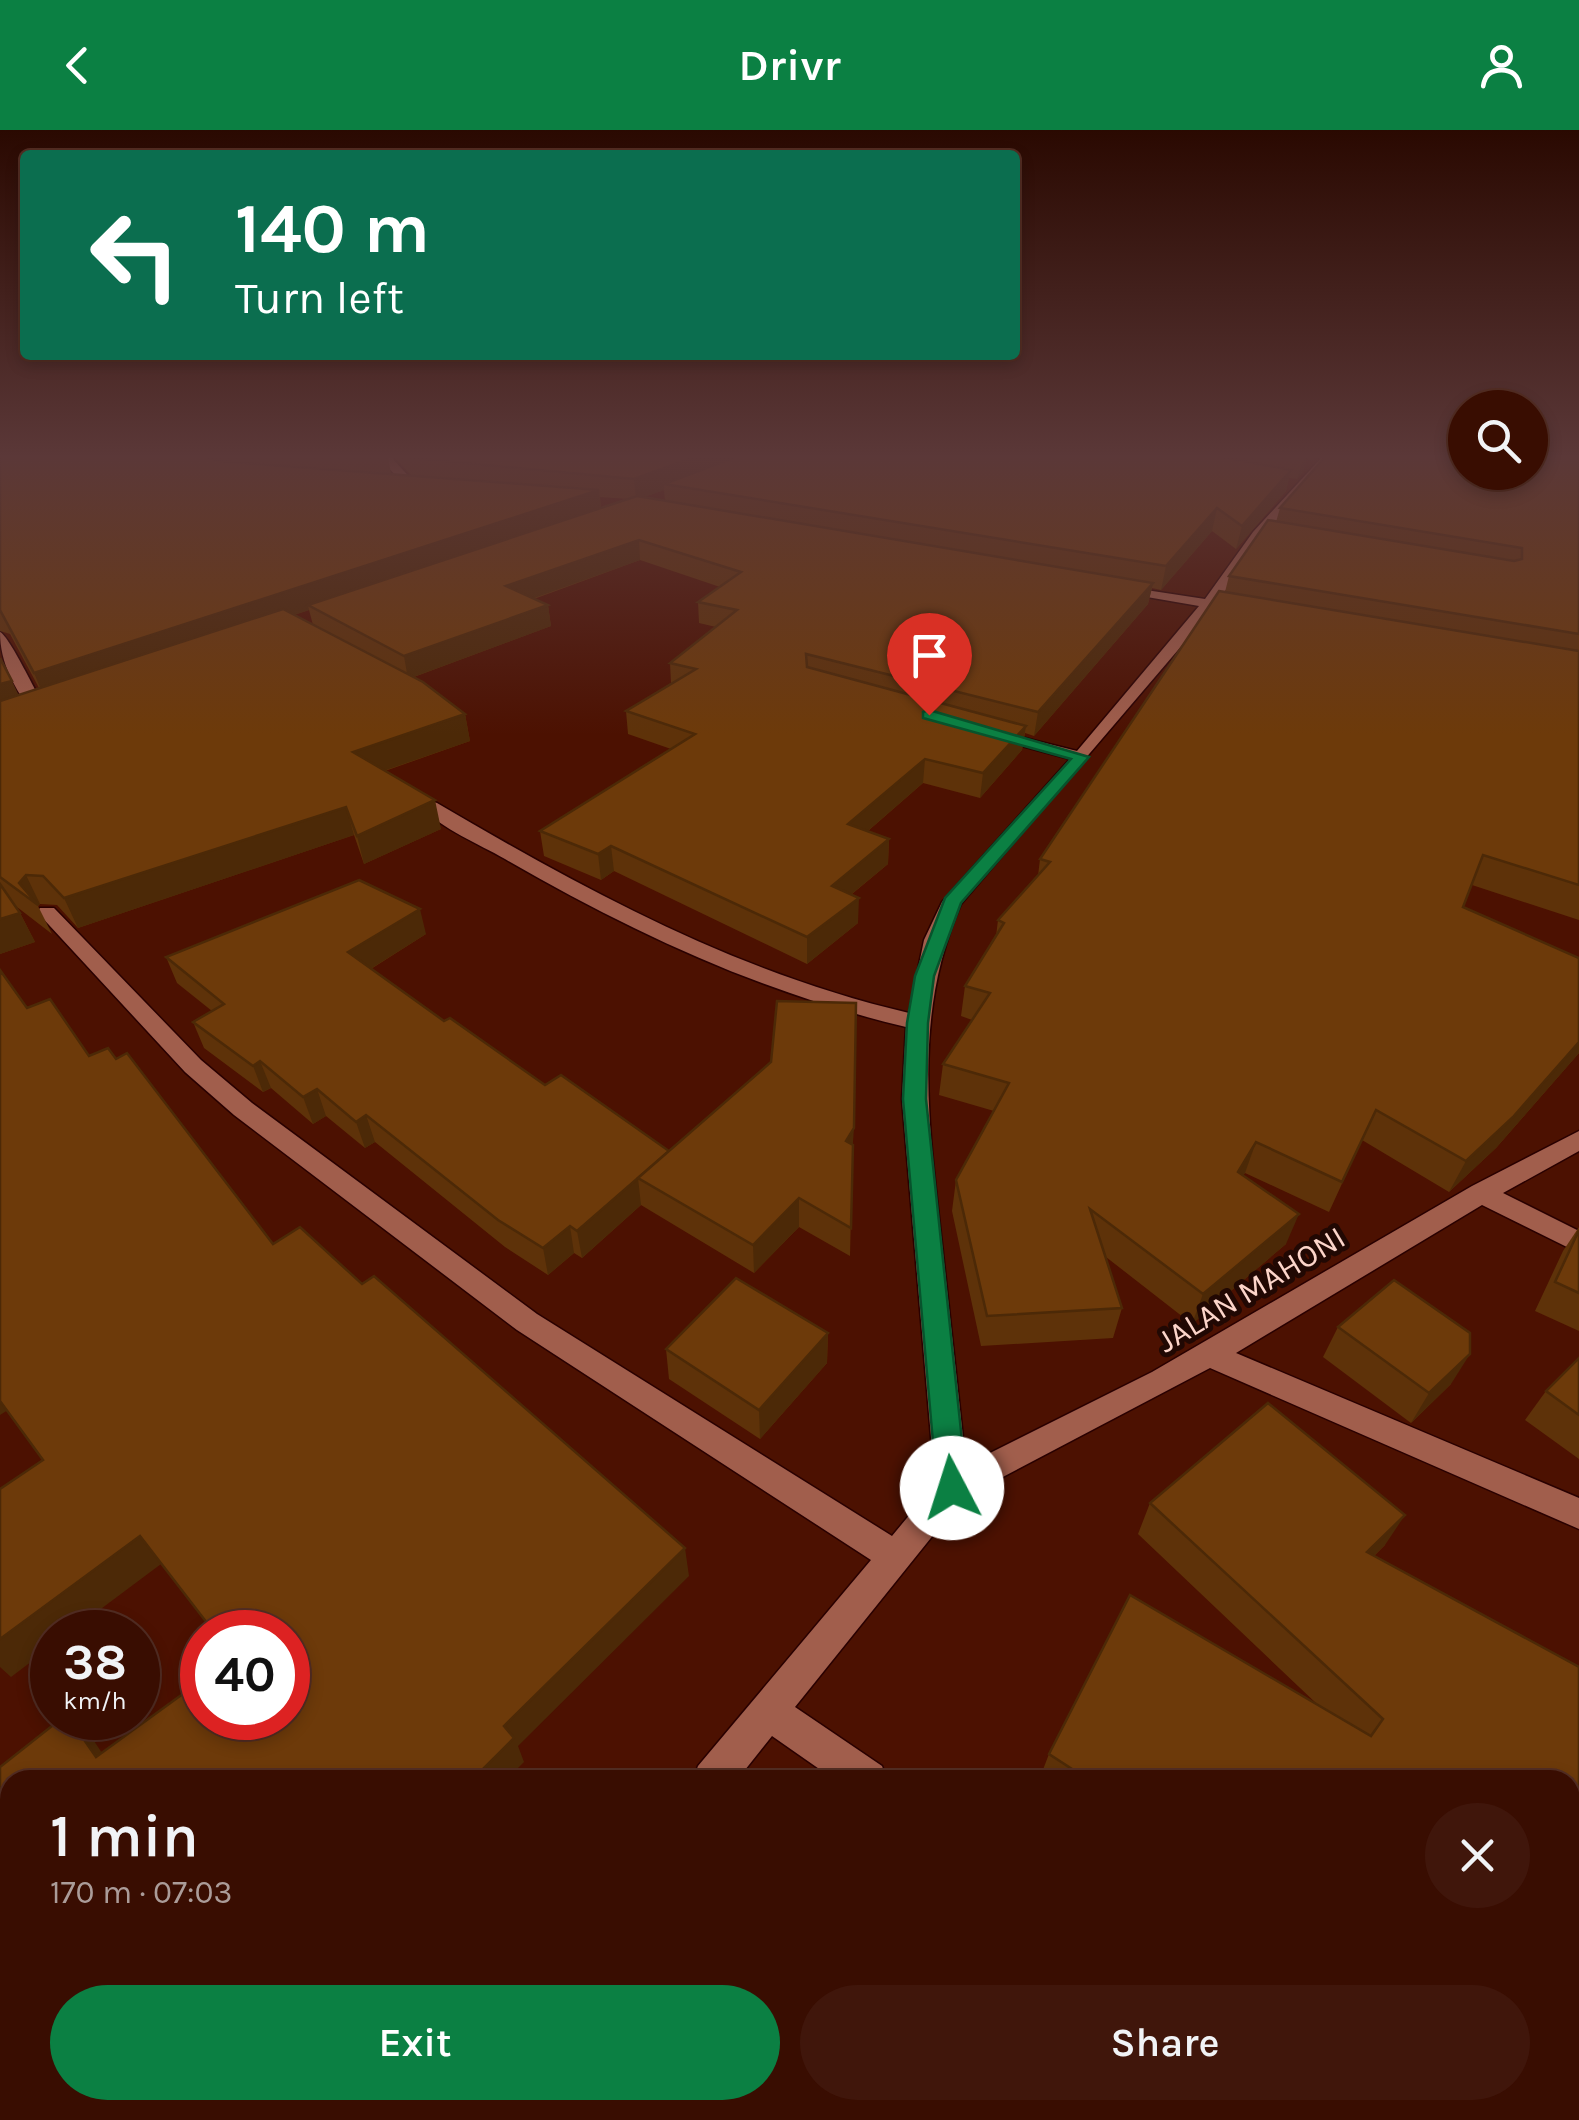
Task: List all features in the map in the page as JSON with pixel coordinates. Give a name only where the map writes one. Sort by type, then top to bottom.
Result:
[{"type":"street","points":[[720,1770],[952,1488],[914,1099],[924,976],[952,902],[1081,757],[1256,549]]},
{"type":"street","points":[[1094,584],[1246,610]]},
{"type":"street","points":[[0,636],[33,714],[58,705]]},
{"type":"street","points":[[986,730],[1081,757]]},
{"type":"street","points":[[430,806],[542,873],[698,952],[815,997],[918,1023]]},
{"type":"street","points":[[47,912],[194,1066],[243,1109],[526,1322],[896,1557]]},
{"type":"street","name":"JALAN MAHONI","points":[[952,1488],[1212,1354],[1480,1193],[1579,1140]]},
{"type":"street","points":[[1480,1193],[1579,1242]]},
{"type":"street","points":[[1212,1354],[1579,1514]]},
{"type":"street","points":[[769,1711],[854,1770]]},
{"type":"building","points":[[0,549],[417,549],[34,673],[0,610]]},
{"type":"building","points":[[477,549],[613,549],[506,586],[548,605],[404,656],[308,605]]},
{"type":"building","points":[[667,549],[951,549],[1153,583],[1038,712],[806,654],[807,667],[1026,726],[983,773],[925,759],[848,824],[889,839],[832,886],[859,898],[807,937],[611,846],[598,854],[540,831],[695,734],[626,711],[696,669],[670,663],[737,610],[698,602],[741,572]]},
{"type":"building","points":[[1061,549],[1181,549],[1166,566]]},
{"type":"building","points":[[1248,549],[1441,549],[1522,559],[1522,549],[1579,549],[1579,634],[1229,576]]},
{"type":"building","points":[[1219,591],[1579,651],[1579,885],[1483,855],[1463,907],[1579,958],[1579,1042],[1513,1117],[1466,1161],[1376,1110],[1342,1182],[1256,1142],[1238,1172],[1299,1214],[1203,1294],[1090,1209],[1122,1308],[987,1316],[956,1180],[1009,1083],[943,1064],[990,993],[965,986],[1004,923],[998,920],[1050,862],[1040,859]]},
{"type":"building","points":[[283,609],[423,682],[465,714],[353,752],[435,800],[357,836],[346,807],[64,898],[43,876],[26,875],[19,883],[38,905],[0,877],[0,701]]},
{"type":"building","points":[[0,658],[12,681],[0,684]]},
{"type":"building","points":[[359,880],[420,909],[348,952],[444,1021],[450,1018],[545,1085],[561,1075],[669,1151],[577,1231],[570,1226],[543,1248],[498,1220],[366,1115],[356,1122],[317,1089],[303,1097],[260,1061],[253,1066],[193,1022],[224,1004],[166,957]]},
{"type":"building","points":[[0,884],[20,913],[0,919]]},
{"type":"building","points":[[0,970],[27,1008],[50,999],[89,1056],[108,1048],[116,1059],[127,1053],[273,1244],[300,1227],[362,1284],[374,1276],[685,1548],[504,1726],[514,1738],[482,1770],[0,1770],[34,1740],[84,1740],[96,1757],[119,1740],[160,1740],[160,1711],[180,1696],[180,1740],[310,1740],[310,1610],[197,1610],[140,1536],[39,1610],[30,1610],[30,1617],[0,1639],[0,1489],[43,1460],[0,1401]]},
{"type":"building","points":[[777,1001],[856,1003],[854,1128],[846,1141],[853,1145],[851,1228],[799,1198],[753,1245],[638,1178],[771,1062]]},
{"type":"building","points":[[1579,1230],[1579,1293],[1555,1282]]},
{"type":"building","points":[[736,1278],[828,1333],[759,1410],[666,1349]]},
{"type":"building","points":[[1394,1280],[1470,1333],[1470,1354],[1429,1393],[1338,1327]]},
{"type":"building","points":[[1579,1358],[1579,1415],[1546,1391]]},
{"type":"building","points":[[1268,1403],[1405,1515],[1367,1552],[1579,1667],[1579,1770],[1074,1770],[1049,1754],[1130,1595],[1371,1736],[1383,1719],[1150,1503]]},
{"type":"route","points":[[929,715],[1081,757],[952,902],[924,976],[914,1099],[952,1488]]}]
